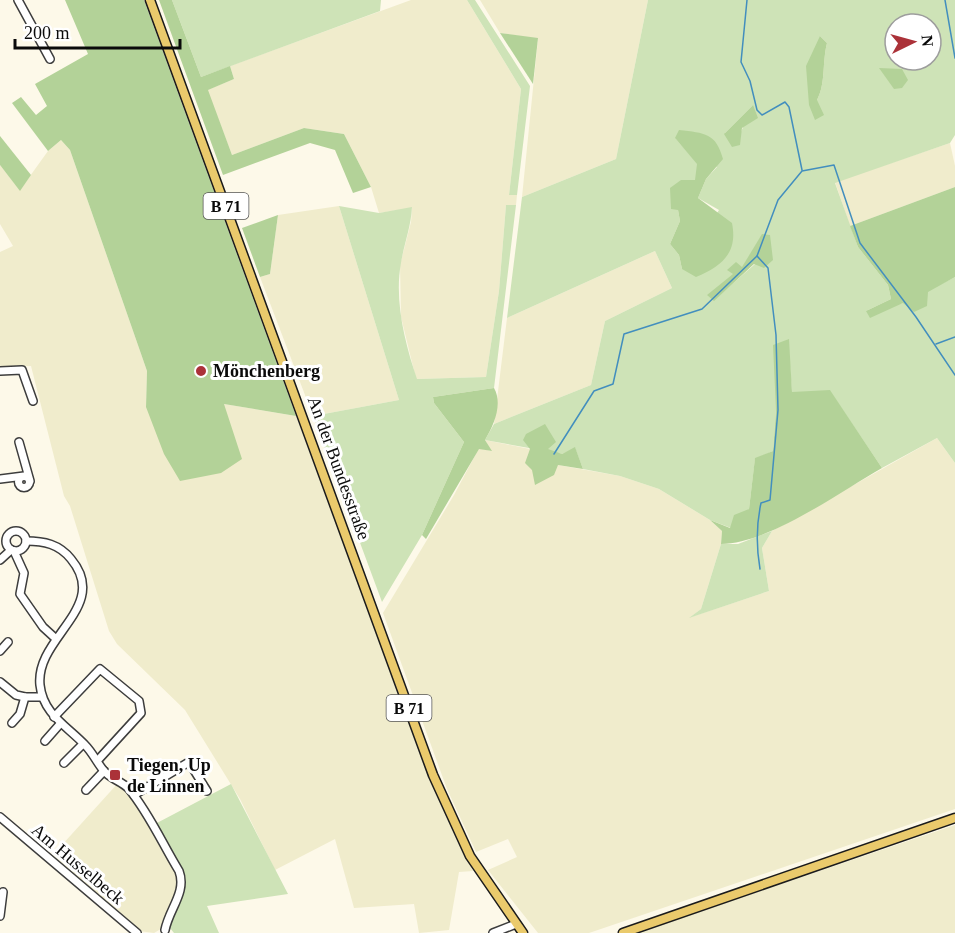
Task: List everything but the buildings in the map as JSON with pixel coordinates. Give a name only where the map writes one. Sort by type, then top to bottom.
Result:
[{"type":"main road","name":"An der Bundesstraße","points":[[150,0],[433,775],[470,856],[523,933]]},
{"type":"main road","points":[[623,933],[955,818]]},
{"type":"street","points":[[18,0],[50,59]]},
{"type":"street","points":[[0,371],[22,370],[33,401]]},
{"type":"street","points":[[0,479],[27,479],[19,442]]},
{"type":"street","points":[[0,560],[8,547],[10,534],[16,532],[23,535],[26,542]]},
{"type":"street","points":[[8,547],[21,550],[26,542]]},
{"type":"street","points":[[26,542],[48,543],[56,546],[72,560],[81,579],[79,607],[43,658],[39,674],[42,697],[54,717],[98,760],[104,771],[123,783],[134,795],[182,879],[181,890],[168,916],[168,931],[157,933]]},
{"type":"street","points":[[8,547],[24,573],[20,594],[43,627],[55,638]]},
{"type":"street","points":[[0,651],[8,642]]},
{"type":"street","points":[[54,717],[100,669],[140,701],[141,713],[98,760]]},
{"type":"street","points":[[0,682],[16,694],[25,697],[42,697]]},
{"type":"street","points":[[12,723],[20,714],[25,697]]},
{"type":"street","points":[[45,741],[60,724]]},
{"type":"street","points":[[64,763],[83,744]]},
{"type":"street","points":[[134,795],[189,762],[207,791]]},
{"type":"street","points":[[86,790],[104,771]]},
{"type":"street","name":"Am Husselbeck","points":[[0,817],[137,933]]},
{"type":"street","points":[[0,916],[3,892]]},
{"type":"street","points":[[493,933],[516,924]]},
{"type":"shaded area","points":[[411,0],[467,0],[521,89],[509,195],[517,195],[516,205],[506,205],[499,291],[486,377],[416,379],[401,317],[400,265],[411,222],[412,208],[379,213],[371,187],[344,134],[304,128],[232,155],[207,90],[234,79],[230,66]]},
{"type":"shaded area","points":[[480,0],[648,0],[616,159],[522,197],[538,39],[500,33]]},
{"type":"shaded area","points":[[61,140],[70,150],[147,371],[146,407],[224,404],[296,416],[440,802],[473,871],[459,872],[449,930],[419,933],[414,904],[354,908],[335,839],[275,870],[240,799],[185,710],[117,644],[109,631],[70,506],[64,496],[31,366],[0,367],[0,252],[13,246],[0,224],[0,165],[20,190],[48,151]]},
{"type":"shaded area","points":[[950,143],[955,166],[955,187],[850,226],[835,182]]},
{"type":"shaded area","points":[[339,206],[399,400],[313,416],[260,277],[270,274],[278,215]]},
{"type":"shaded area","points":[[655,251],[672,288],[605,321],[591,385],[494,424],[507,318]]},
{"type":"shaded area","points":[[937,438],[955,463],[955,809],[589,933],[538,933],[488,870],[517,857],[508,839],[476,852],[447,789],[383,613],[454,495],[479,448],[491,451],[485,440],[530,449],[558,465],[620,476],[659,489],[710,520],[722,531],[721,544],[701,609],[691,617],[769,591],[762,548],[772,531]]},
{"type":"shaded area","points":[[119,782],[129,792],[179,879],[164,927],[154,933],[139,931],[131,926],[52,856]]},
{"type":"shaded area","points":[[955,825],[955,933],[637,933]]},
{"type":"green space","points":[[65,0],[144,0],[296,416],[224,404],[242,459],[221,473],[180,481],[164,454],[146,407],[147,371],[70,150],[61,140],[48,151],[12,103],[21,97],[36,115],[47,106],[35,84],[88,54]]},
{"type":"green space","points":[[159,0],[172,0],[201,77],[230,66],[234,79],[208,90],[232,155],[304,128],[344,134],[371,187],[353,193],[335,150],[310,143],[223,175]]},
{"type":"green space","points":[[172,0],[381,0],[380,11],[201,77]]},
{"type":"green space","points":[[467,0],[475,0],[530,86],[517,195],[509,195],[521,89]]},
{"type":"green space","points":[[648,0],[955,0],[955,135],[950,143],[835,183],[858,247],[888,285],[891,299],[866,311],[903,303],[955,277],[955,463],[937,438],[882,468],[830,391],[792,393],[788,339],[776,410],[773,451],[755,459],[749,509],[731,528],[710,520],[659,489],[620,476],[583,469],[575,448],[562,454],[485,440],[494,424],[591,385],[605,321],[672,288],[655,251],[507,318],[522,197],[616,159]],"holes":[[[820,36],[827,43],[822,87],[817,100]],[[753,105],[740,134],[725,133]],[[675,138],[717,167],[706,179],[698,198],[719,210],[682,269],[679,255],[670,244],[680,221],[678,210],[681,180],[696,180],[698,164]],[[762,235],[755,264],[714,300],[708,295],[742,268]]]},
{"type":"green space","points":[[500,33],[538,38],[533,84]]},
{"type":"green space","points":[[820,36],[827,43],[822,87],[817,100],[824,115],[815,120],[809,105],[806,66]]},
{"type":"green space","points":[[879,68],[883,68],[883,72],[904,72],[908,80],[902,88],[894,89]]},
{"type":"green space","points":[[753,105],[758,118],[742,128],[740,145],[732,147],[724,134]]},
{"type":"green space","points":[[679,130],[703,134],[717,144],[723,159],[706,179],[698,198],[732,223],[733,243],[726,257],[713,268],[696,277],[682,269],[679,255],[670,244],[680,221],[678,210],[671,209],[670,188],[681,180],[695,180],[697,164],[675,138]]},
{"type":"green space","points":[[0,136],[31,175],[20,191],[0,165]]},
{"type":"green space","points":[[955,187],[955,277],[928,292],[927,306],[914,312],[903,303],[870,318],[866,311],[891,299],[888,285],[858,247],[850,226]]},
{"type":"green space","points":[[506,205],[516,205],[494,388],[433,397],[434,403],[464,442],[422,535],[382,602],[313,416],[399,400],[339,206],[379,213],[412,207],[401,263],[399,292],[405,337],[417,379],[486,377],[499,291]]},
{"type":"green space","points":[[278,215],[270,274],[260,277],[242,228]]},
{"type":"green space","points":[[762,234],[770,235],[773,260],[764,268],[754,264],[714,301],[707,295],[733,274],[727,270],[736,262],[742,267]]},
{"type":"green space","points":[[789,339],[792,392],[830,390],[882,468],[782,526],[740,542],[721,544],[722,531],[710,520],[730,528],[734,515],[749,509],[755,458],[773,451],[776,410],[773,345]]},
{"type":"green space","points":[[494,388],[497,394],[497,408],[485,440],[492,451],[479,449],[426,539],[422,535],[464,442],[434,403],[433,397]]},
{"type":"green space","points":[[545,424],[556,442],[548,449],[562,454],[575,447],[583,469],[558,465],[554,475],[535,485],[532,470],[525,463],[530,449],[523,440],[526,434]]},
{"type":"green space","points":[[772,531],[762,548],[769,591],[689,618],[701,609],[721,544],[738,544]]},
{"type":"green space","points":[[231,784],[288,894],[207,906],[219,933],[174,933],[170,928],[173,914],[185,884],[176,857],[155,824]]},
{"type":"waterway","points":[[747,0],[741,62],[750,81],[757,110],[762,115],[785,102],[789,107],[802,170]]},
{"type":"waterway","points":[[945,0],[955,58]]},
{"type":"waterway","points":[[554,454],[594,391],[613,384],[624,334],[702,309],[757,256],[778,200],[802,171],[834,165],[860,243],[916,317],[955,375]]},
{"type":"waterway","points":[[757,256],[768,268],[776,335],[778,410],[770,500],[761,503],[758,520],[757,544],[760,569]]},
{"type":"waterway","points":[[936,344],[955,337]]},
{"type":"place","name":"Mönchenberg","points":[[201,371]]},
{"type":"place","name":"Tiegen, Up de Linnen","points":[[115,775]]}]
